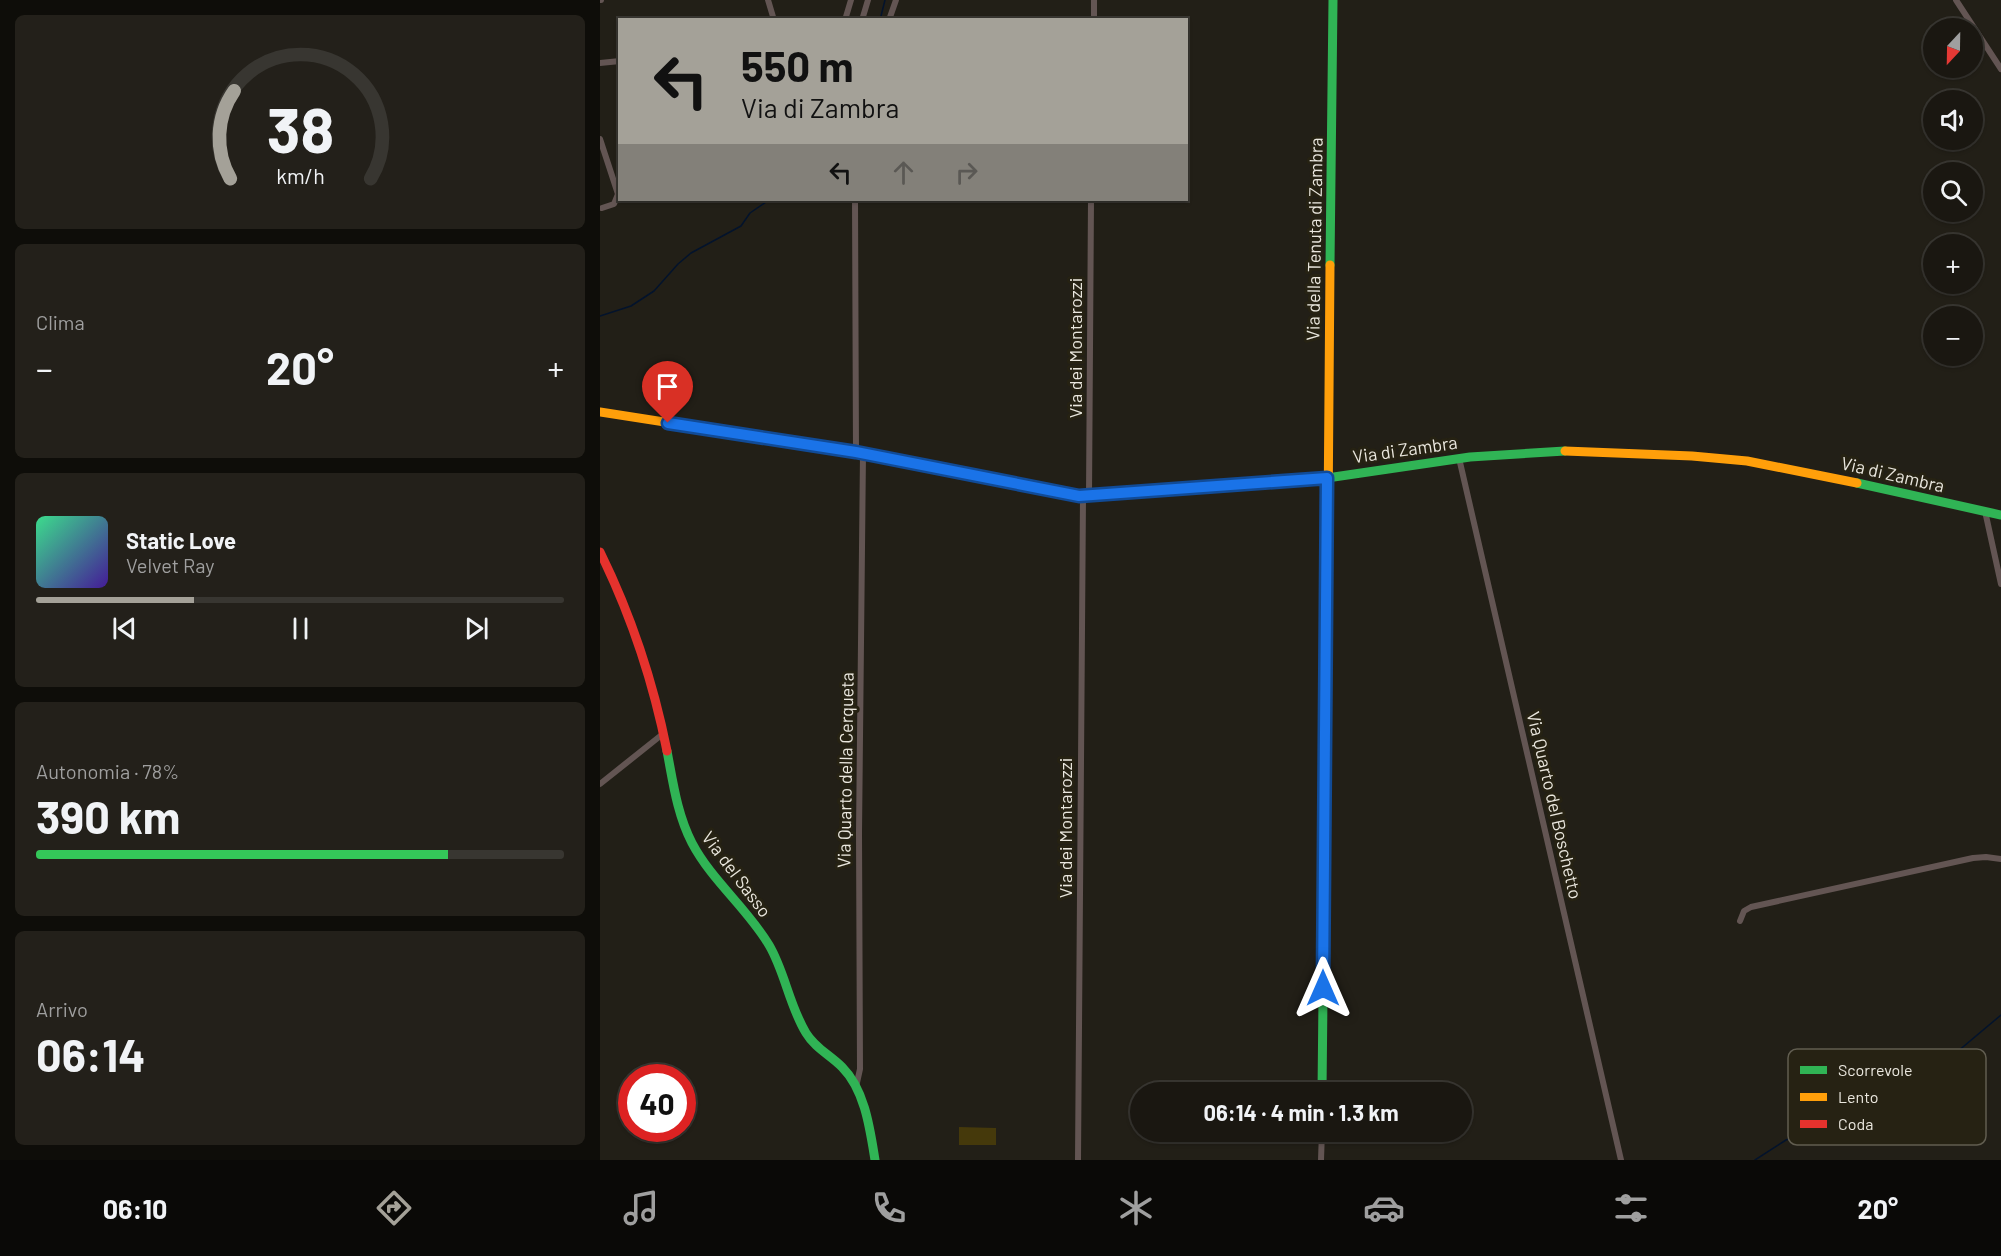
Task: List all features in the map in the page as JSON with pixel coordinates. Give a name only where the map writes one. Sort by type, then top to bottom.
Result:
[{"type":"street","points":[[768,0],[773,18]]},
{"type":"street","points":[[846,18],[851,0]]},
{"type":"street","points":[[863,18],[868,0]]},
{"type":"street","points":[[890,18],[896,0]]},
{"type":"street","points":[[1094,0],[1094,18]]},
{"type":"street","name":"Via della Tenuta di Zambra","points":[[1322,1082],[1333,0]]},
{"type":"street","points":[[1956,0],[2001,69]]},
{"type":"street","points":[[600,63],[618,61]]},
{"type":"street","points":[[600,139],[618,194],[614,204],[602,208]]},
{"type":"street","name":"Via Quarto della Cerqueta","points":[[855,201],[860,452],[860,1069],[856,1087]]},
{"type":"street","name":"Via dei Montarozzi","points":[[1078,1160],[1091,201]]},
{"type":"street","name":"Via di Zambra","points":[[600,412],[860,452],[1086,497],[1327,478],[1459,458],[1569,451],[1726,459],[1818,474],[2001,515]]},
{"type":"street","name":"Via Quarto del Boschetto","points":[[1459,458],[1621,1160]]},
{"type":"street","points":[[1985,511],[2001,584]]},
{"type":"street","name":"Via del Sasso","points":[[600,552],[631,619],[647,667],[682,821],[689,837],[705,862],[768,942],[808,1037],[844,1069],[856,1087],[875,1160]]},
{"type":"street","points":[[600,784],[664,734]]},
{"type":"street","points":[[1740,921],[1744,911],[1751,907],[1973,858],[2001,860]]},
{"type":"street","points":[[1321,1160],[1322,1142]]},
{"type":"shaded area","points":[[959,1127],[996,1128],[996,1145],[959,1145]]},
{"type":"waterway","points":[[880,18],[885,0]]},
{"type":"waterway","points":[[600,316],[631,306],[654,291],[691,253],[741,226],[750,213],[768,201]]},
{"type":"waterway","points":[[1961,1049],[2001,1015]]},
{"type":"waterway","points":[[1755,1160],[1788,1139]]},
{"type":"traffic: fast","points":[[1330,265],[1333,0]]},
{"type":"traffic: fast","points":[[857,452],[1079,497],[1327,478],[1470,457],[1565,451]]},
{"type":"traffic: fast","points":[[1857,483],[2001,515]]},
{"type":"traffic: fast","points":[[1322,1082],[1328,520]]},
{"type":"traffic: fast","points":[[667,751],[679,809],[692,843],[709,870],[769,945],[806,1033],[850,1076],[865,1110],[875,1160]]},
{"type":"traffic: slow","points":[[1328,520],[1330,265]]},
{"type":"traffic: slow","points":[[600,412],[857,452]]},
{"type":"traffic: slow","points":[[1565,451],[1692,456],[1747,461],[1857,483]]},
{"type":"traffic: jam","points":[[600,552],[622,600],[640,649],[667,751]]},
{"type":"route","points":[[668,423],[856,452],[1086,497],[1327,478],[1323,988]]}]
